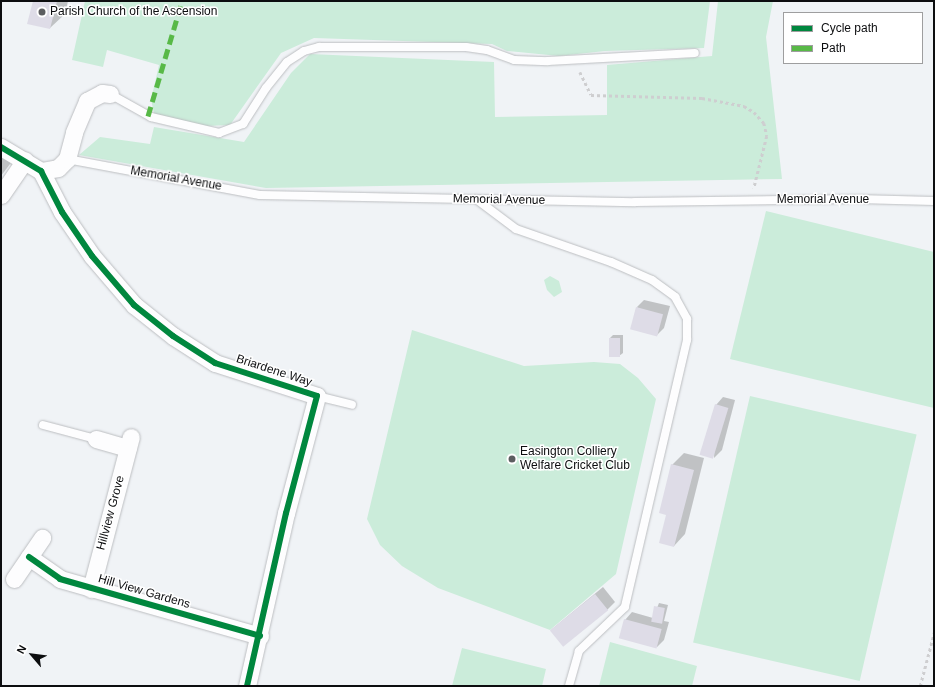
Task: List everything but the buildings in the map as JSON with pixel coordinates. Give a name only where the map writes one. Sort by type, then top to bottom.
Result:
[{"type":"street","points":[[1,147],[41,170],[58,168],[67,159],[74,132],[87,101],[102,93],[110,94]]},
{"type":"street","points":[[1,194],[25,160]]},
{"type":"street","name":"Briardene Way","points":[[41,170],[62,212],[92,256],[134,305],[173,336],[215,363],[317,396],[286,513],[260,636],[246,686]]},
{"type":"street","name":"Hillview Grove","points":[[91,589],[130,442],[96,439]]},
{"type":"street","points":[[14,579],[42,538]]},
{"type":"street","name":"Hill View Gardens","points":[[29,557],[60,579],[260,636]]},
{"type":"lane","points":[[110,94],[151,118],[219,133],[243,124],[266,88],[287,62],[304,51],[319,47],[466,47],[487,50],[514,60],[575,60],[695,53]]},
{"type":"lane","name":"Memorial Avenue","points":[[67,159],[260,195],[635,202],[751,200],[934,201]]},
{"type":"lane","points":[[476,199],[516,230],[611,262],[652,280],[675,297],[687,319],[687,340],[624,608],[579,652],[569,686]]},
{"type":"lane","points":[[317,396],[352,405]]},
{"type":"lane","points":[[43,425],[96,439]]},
{"type":"path","points":[[575,60],[591,95],[702,98],[744,106],[754,112],[764,123],[767,136],[751,200]]},
{"type":"path","points":[[920,686],[934,633]]},
{"type":"green space","points":[[85,1],[710,1],[704,48],[605,51],[559,56],[507,51],[492,44],[314,38],[281,53],[230,125],[205,126],[155,117],[151,100],[159,65],[107,50],[103,67],[72,60]]},
{"type":"green space","points":[[718,1],[773,1],[766,37],[782,179],[266,188],[79,155],[100,137],[150,144],[154,127],[244,142],[291,73],[310,54],[494,62],[495,117],[607,115],[607,65],[712,56]]},
{"type":"green space","points":[[766,211],[934,252],[934,408],[730,359]]},
{"type":"green space","points":[[550,276],[559,281],[562,292],[554,297],[547,290],[544,280]]},
{"type":"green space","name":"Easington Colliery Welfare Cricket Club","points":[[412,330],[524,366],[594,362],[620,364],[638,378],[656,399],[616,574],[550,630],[438,588],[402,566],[380,545],[367,519]]},
{"type":"green space","points":[[750,396],[917,434],[860,681],[693,643]]},
{"type":"green space","points":[[610,642],[697,666],[692,686],[599,686]]},
{"type":"green space","points":[[462,648],[546,669],[542,686],[452,686]]},
{"type":"marked path","points":[[148,116],[182,1]]},
{"type":"cycle path","points":[[1,147],[41,171],[62,212],[92,256],[134,305],[173,336],[215,363],[317,396],[286,513],[247,686]]},
{"type":"cycle path","points":[[29,557],[60,579],[260,636]]},
{"type":"place","name":"Parish Church of the Ascension","points":[[42,12]]},
{"type":"place","name":"Easington Colliery Welfare Cricket Club","points":[[512,459]]}]
